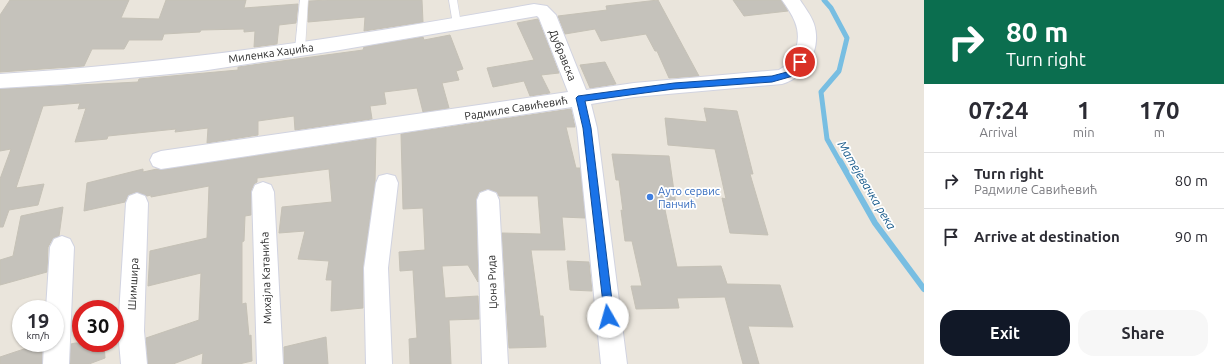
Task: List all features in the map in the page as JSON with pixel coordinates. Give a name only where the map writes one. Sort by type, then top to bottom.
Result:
[{"type":"street","name":"Радмиле Савићевић","points":[[161,160],[580,98],[674,86],[772,79],[790,74],[800,62],[805,47],[807,34],[803,19],[791,0]]},
{"type":"street","name":"Миленка Хаџића","points":[[0,81],[85,77],[171,67],[388,37],[534,10],[541,10]]},
{"type":"street","name":"Дубравска","points":[[541,10],[547,15],[580,98],[587,128],[614,364]]},
{"type":"street","points":[[379,364],[376,268],[387,184]]},
{"type":"street","name":"Михајла Катанића","points":[[263,192],[270,364]]},
{"type":"street","name":"Џона Рида","points":[[488,200],[495,364]]},
{"type":"street","name":"Шимшира","points":[[134,364],[131,331],[137,203]]},
{"type":"street","points":[[56,364],[62,247]]},
{"type":"lane","points":[[300,50],[304,0]]},
{"type":"lane","points":[[453,0],[457,24]]},
{"type":"building","points":[[10,0],[129,0],[121,18],[159,19],[166,0],[246,0],[244,8],[298,4],[296,23],[279,25],[277,44],[254,47],[255,31],[244,32],[244,29],[201,30],[200,32],[164,34],[162,40],[129,40],[124,49],[92,49],[84,66],[0,72],[0,15]]},
{"type":"building","points":[[422,0],[423,22],[364,31],[365,17],[308,22],[309,1]]},
{"type":"building","points":[[658,0],[699,76],[669,78],[657,51],[655,51],[646,34],[601,41],[595,29],[565,34],[558,16],[607,10],[606,6]]},
{"type":"building","points":[[733,0],[781,0],[788,11],[744,16]]},
{"type":"building","points":[[538,19],[559,73],[541,75],[550,93],[530,96],[524,81],[493,87],[487,68],[534,60],[517,23]]},
{"type":"building","points":[[450,35],[463,69],[456,71],[459,80],[442,83],[449,108],[423,112],[417,88],[384,92],[386,104],[370,106],[372,119],[295,130],[294,116],[258,121],[258,135],[207,143],[208,128],[175,132],[176,129],[108,136],[107,139],[75,142],[86,108],[78,109],[80,103],[43,106],[16,188],[44,184],[38,205],[9,210],[3,227],[0,227],[0,179],[11,149],[0,151],[0,89],[138,82],[139,79],[238,70],[238,67],[363,50],[364,47],[423,37],[424,40]]},
{"type":"building","points":[[605,62],[616,84],[590,88],[580,65]]},
{"type":"building","points":[[704,108],[737,111],[753,174],[750,174],[768,235],[730,233],[722,198],[726,199],[715,149],[668,145],[665,118],[707,122]]},
{"type":"building","points":[[571,109],[575,127],[566,127],[576,168],[580,168],[585,218],[562,217],[565,250],[531,250],[540,316],[543,316],[546,347],[509,348],[502,233],[541,234],[538,196],[499,196],[497,192],[487,189],[479,192],[476,200],[478,282],[468,265],[442,266],[445,298],[478,296],[479,319],[449,320],[451,364],[410,364],[409,339],[417,338],[413,270],[400,271],[399,252],[425,250],[423,208],[403,209],[401,134]]},
{"type":"building","points":[[376,138],[375,183],[363,268],[363,308],[331,311],[332,280],[326,280],[329,261],[298,259],[305,231],[279,233],[282,207],[332,202],[329,169],[257,178],[257,182],[254,184],[251,191],[251,215],[245,216],[244,241],[242,242],[242,304],[246,303],[249,336],[251,335],[252,361],[239,364],[202,364],[203,353],[173,364],[148,364],[146,338],[199,320],[201,273],[148,286],[150,251],[207,238],[209,186],[151,197],[151,195],[147,196],[136,192],[128,195],[125,202],[84,211],[87,183],[143,169],[143,172],[157,169],[161,170]]},
{"type":"building","points":[[612,154],[669,156],[676,205],[664,205],[677,267],[721,266],[727,284],[780,285],[793,327],[748,326],[759,364],[743,364],[725,297],[677,298],[679,308],[636,309],[631,286],[642,286],[632,241],[625,241],[619,180],[616,180]]},
{"type":"building","points":[[63,207],[59,236],[53,238],[48,247],[47,272],[0,285],[0,260],[13,256],[21,216]]},
{"type":"building","points":[[567,261],[589,262],[592,291],[570,290]]},
{"type":"building","points":[[326,337],[328,364],[284,364],[284,347]]},
{"type":"building","points":[[71,344],[72,352],[105,352],[105,358],[89,364],[70,364]]},
{"type":"building","points":[[15,352],[42,352],[42,364],[0,364],[0,357]]},
{"type":"waterway","name":"Матејевачка река","points":[[824,0],[831,8],[847,38],[839,71],[821,92],[827,139],[840,162]]},
{"type":"waterway","name":"Матејевачка река","points":[[840,161],[875,223],[924,289]]},
{"type":"place","name":"Ауто сервис Панчић","points":[[650,197]]},
{"type":"route","points":[[608,317],[587,128],[580,98],[674,86],[772,79],[790,74],[800,62]]}]
